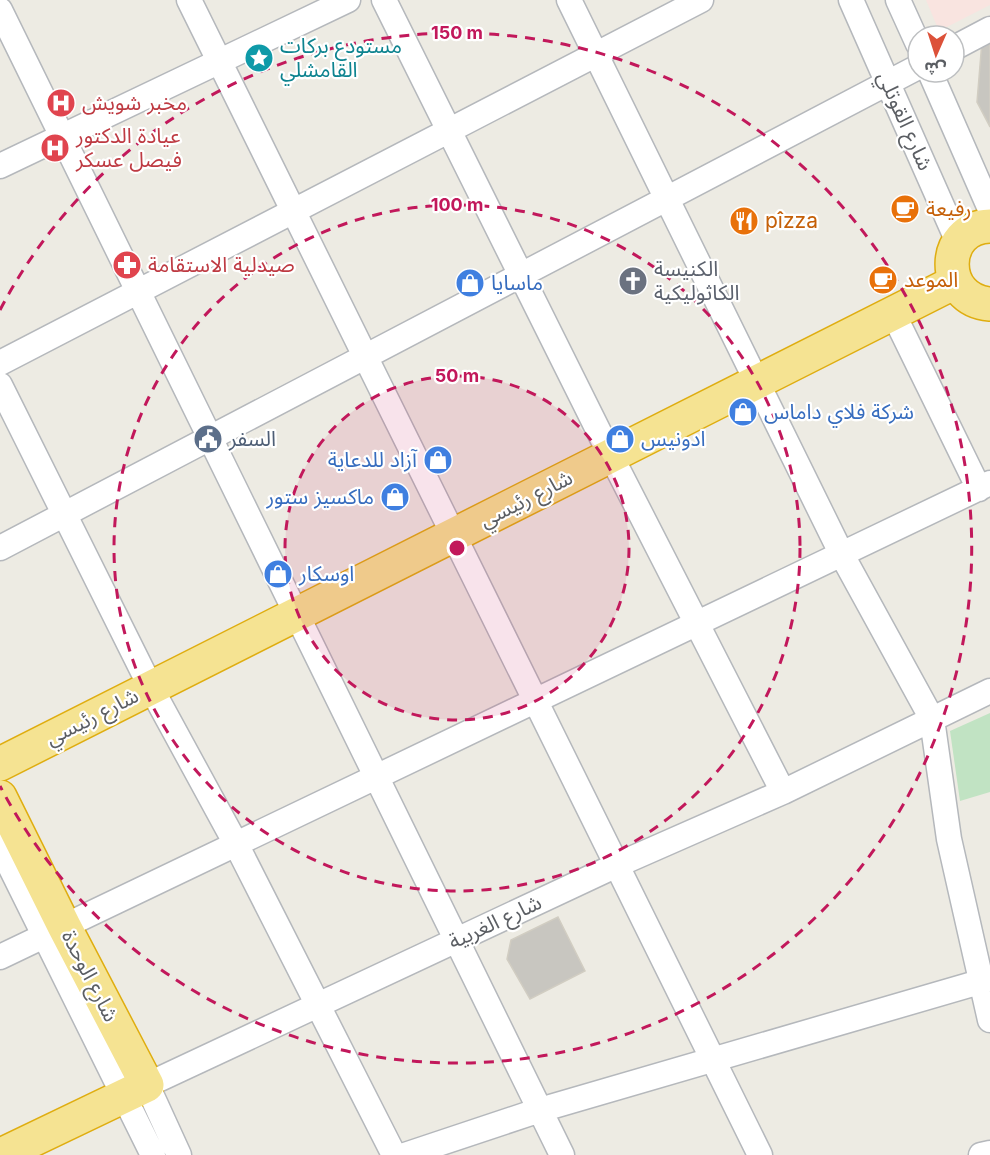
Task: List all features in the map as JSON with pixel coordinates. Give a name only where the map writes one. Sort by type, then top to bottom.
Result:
[{"type":"highway","points":[[990,226],[982,226],[969,232],[958,242],[952,255],[951,268],[955,282],[962,292],[982,304],[990,304]]},
{"type":"highway","name":"شارع رئيسي","points":[[0,764],[955,282]]},
{"type":"highway","name":"شارع الوحدة","points":[[0,797],[54,931],[136,1090]]},
{"type":"highway","name":"شارع الغربية","points":[[1,1155],[136,1090]]},
{"type":"street","points":[[189,0],[760,1155]]},
{"type":"street","points":[[0,166],[348,0]]},
{"type":"street","points":[[384,0],[611,456],[783,792]]},
{"type":"street","points":[[569,0],[842,555],[932,719],[949,839],[986,980],[990,1020]]},
{"type":"street","points":[[0,363],[701,0]]},
{"type":"street","name":"شارع القوتلي","points":[[851,0],[958,242]]},
{"type":"street","points":[[898,0],[909,24]]},
{"type":"street","points":[[0,10],[562,1155]]},
{"type":"street","points":[[966,42],[990,29]]},
{"type":"street","points":[[0,548],[906,73]]},
{"type":"street","name":"شارع القوتلي","points":[[935,84],[990,209]]},
{"type":"street","points":[[0,957],[984,486],[893,313]]},
{"type":"street","points":[[0,385],[151,688],[236,844],[394,1155]]},
{"type":"street","name":"شارع الغربية","points":[[136,1090],[456,940],[783,792],[990,692]]},
{"type":"street","name":"شارع الوحدة","points":[[0,846],[54,931]]},
{"type":"street","points":[[405,1155],[540,1110],[986,980]]},
{"type":"street","name":"شارع الوحدة","points":[[136,1090],[153,1155]]},
{"type":"street","name":"شارع الوحدة","points":[[136,1090],[179,1155]]},
{"type":"street","points":[[981,1155],[990,1153]]},
{"type":"shaded area","points":[[926,0],[990,0],[990,5],[953,24],[936,24]]},
{"type":"green space","points":[[990,713],[990,792],[960,801],[950,731]]},
{"type":"building","points":[[982,41],[990,41],[990,127],[977,102]]},
{"type":"building","points":[[558,917],[585,971],[530,999],[507,959],[511,940]]},
{"type":"place","name":"مستودع بركات القامشلي","points":[[259,58]]},
{"type":"place","name":"مخبر شويش","points":[[61,103]]},
{"type":"place","name":"عيادة الدكتور فيصل عسكر","points":[[55,148]]},
{"type":"place","name":"رفيعة","points":[[905,209]]},
{"type":"place","name":"pîzza","points":[[744,221]]},
{"type":"place","name":"صيدلية الاستقامة","points":[[127,265]]},
{"type":"place","name":"الموعد","points":[[883,280]]},
{"type":"place","name":"الكنيسة الكاثوليكية","points":[[633,281]]},
{"type":"place","name":"ماسايا","points":[[470,283]]},
{"type":"place","name":"شركة فلاي داماس","points":[[743,412]]},
{"type":"place","name":"السفر","points":[[208,439]]},
{"type":"place","name":"ادونيس","points":[[620,439]]},
{"type":"place","name":"آزاد للدعاية","points":[[438,460]]},
{"type":"place","name":"ماكسيز ستور","points":[[395,497]]},
{"type":"place","name":"اوسكار","points":[[278,574]]}]
